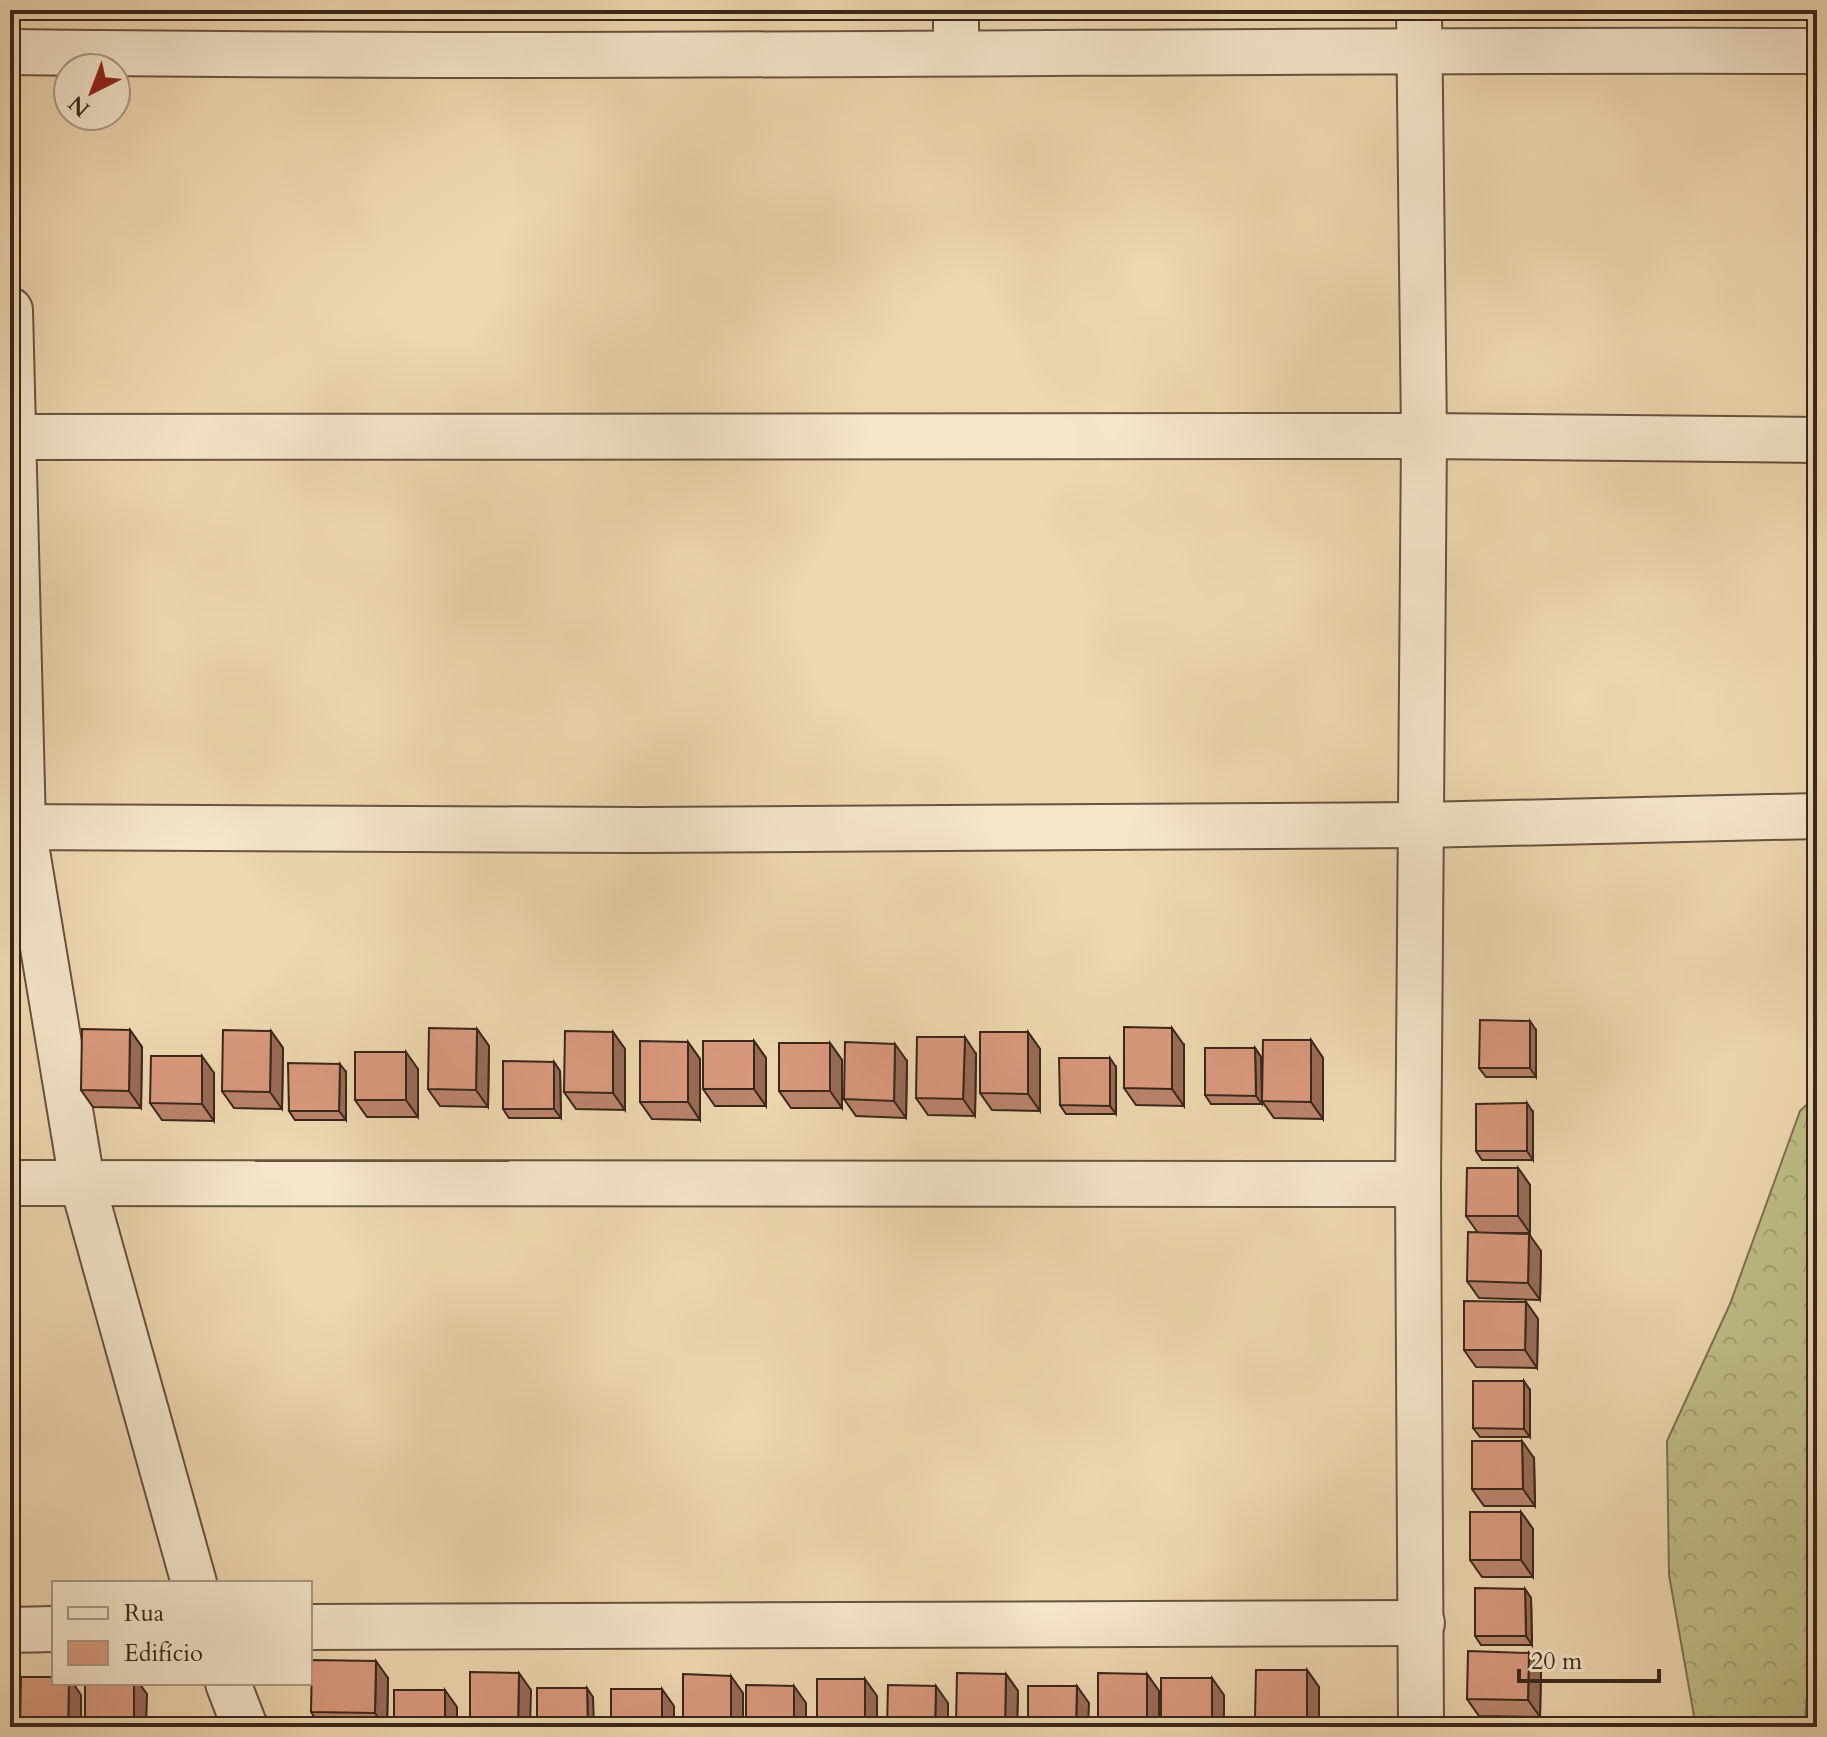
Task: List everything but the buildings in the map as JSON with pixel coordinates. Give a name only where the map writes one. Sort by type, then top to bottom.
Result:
[{"type":"street","points":[[956,10],[956,53]]},
{"type":"street","points":[[1419,30],[1424,436],[1418,1184],[1421,1727]]},
{"type":"street","points":[[10,52],[956,53],[1419,30],[1817,51]]},
{"type":"street","points":[[10,310],[16,827],[82,1182],[193,1581]]},
{"type":"street","points":[[12,437],[1424,436],[1817,440]]},
{"type":"street","points":[[16,827],[639,830],[1421,825],[1817,816]]},
{"type":"street","points":[[10,1183],[1418,1184]]},
{"type":"street","points":[[312,1627],[1422,1623]]},
{"type":"street","points":[[10,1630],[52,1629]]},
{"type":"street","points":[[229,1685],[245,1727]]},
{"type":"green space","points":[[1817,1095],[1817,1727],[1696,1727],[1669,1575],[1667,1441],[1730,1304],[1800,1111]]},
{"type":"water","points":[[1817,1594],[1817,1727],[1804,1727]]}]
